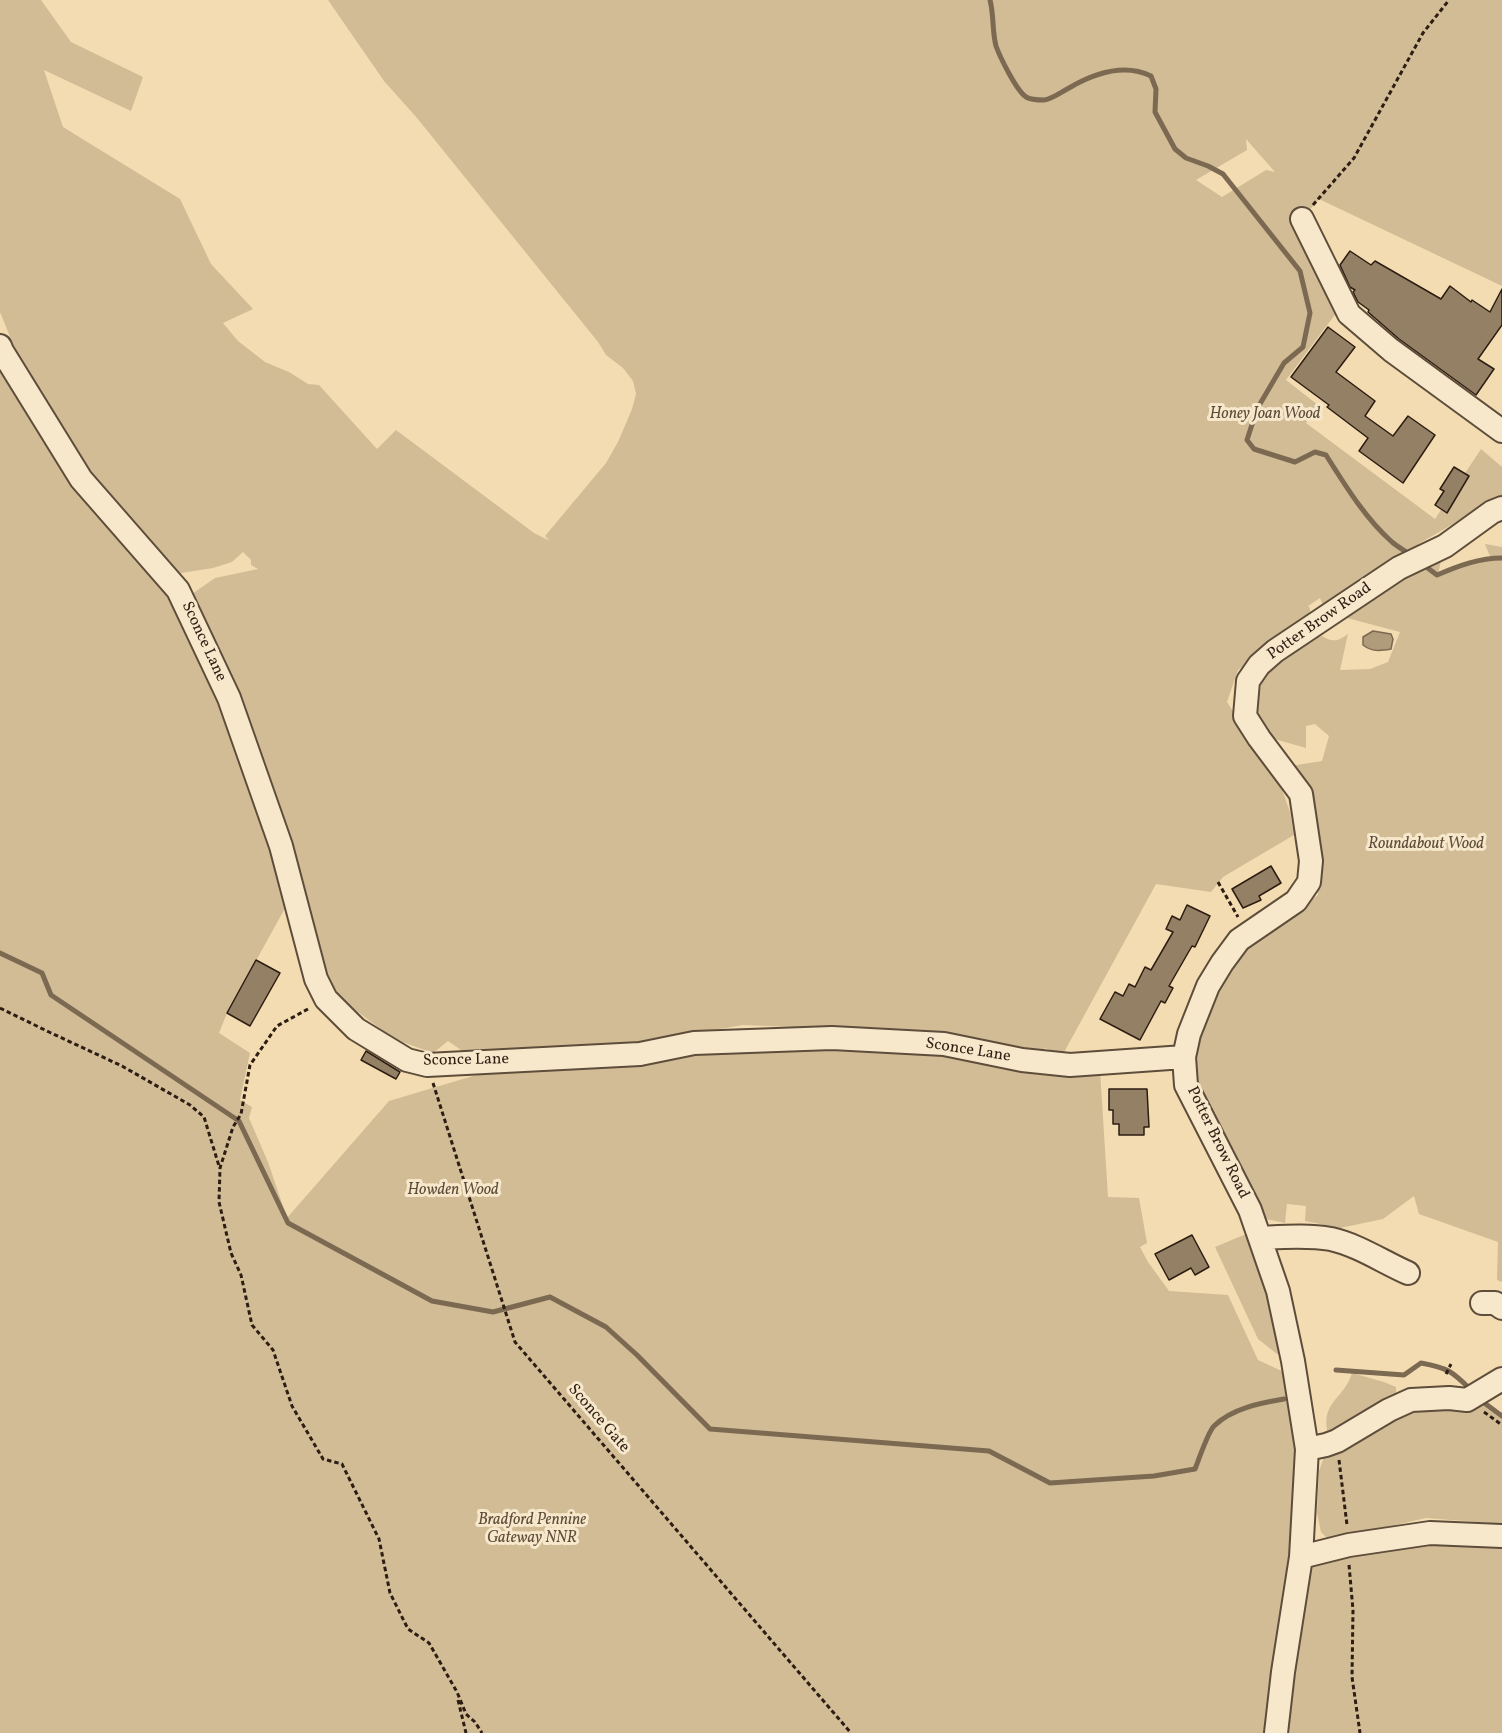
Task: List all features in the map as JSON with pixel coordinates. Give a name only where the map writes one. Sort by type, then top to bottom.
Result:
[{"type":"street","points":[[1302,219],[1349,314],[1391,350],[1502,431]]},
{"type":"street","name":"Sconce Lane","points":[[0,346],[81,479],[178,590],[229,698],[281,846],[316,979],[326,999],[356,1029],[407,1060],[427,1065],[640,1054],[694,1043],[832,1038],[944,1044],[1022,1060],[1070,1065],[1184,1057]]},
{"type":"street","name":"Potter Brow Road","points":[[1276,1733],[1301,1557],[1307,1449],[1293,1361],[1278,1290],[1250,1210],[1186,1085],[1184,1057],[1189,1034],[1208,986],[1222,963],[1239,940],[1296,901],[1309,882],[1311,861],[1301,794],[1245,716],[1248,681],[1259,665],[1275,651],[1399,567],[1445,546],[1492,512],[1502,508]]},
{"type":"street","points":[[1260,1238],[1332,1239],[1408,1274]]},
{"type":"street","points":[[1307,1449],[1337,1441],[1389,1410],[1411,1400],[1449,1398],[1467,1400],[1487,1388]]},
{"type":"street","points":[[1301,1557],[1349,1545],[1430,1533],[1502,1536]]},
{"type":"path","points":[[1302,219],[1354,158],[1423,33],[1449,0]]},
{"type":"path","points":[[1218,882],[1237,914],[1246,935]]},
{"type":"path","points":[[326,999],[277,1026],[250,1065],[241,1114],[233,1127],[220,1168],[219,1202],[231,1253],[241,1275],[252,1325],[273,1350],[292,1406],[323,1459],[342,1464],[379,1539],[390,1593],[408,1629],[429,1643],[457,1692],[466,1714],[482,1733]]},
{"type":"path","points":[[0,1008],[122,1066],[190,1105],[204,1117],[220,1168]]},
{"type":"path","name":"Sconce Gate","points":[[427,1065],[515,1342],[851,1733]]},
{"type":"path","points":[[1446,1374],[1450,1364]]},
{"type":"path","points":[[1337,1441],[1349,1545],[1347,1553],[1353,1611],[1352,1677],[1360,1733]]},
{"type":"path","points":[[457,1692],[466,1733]]},
{"type":"green space","name":"Honey Joan Wood","points":[[0,0],[41,0],[71,42],[143,77],[131,111],[44,70],[63,127],[180,199],[211,264],[253,309],[223,323],[238,341],[265,362],[289,372],[308,384],[319,385],[377,449],[396,430],[534,533],[550,541],[545,536],[606,463],[618,442],[636,394],[633,381],[623,368],[606,355],[598,342],[417,118],[384,81],[328,0],[1502,0],[1502,286],[1319,199],[1302,219],[1340,308],[1286,380],[1318,405],[1306,423],[1435,519],[1481,449],[1502,467],[1502,497],[1420,543],[1396,564],[1324,608],[1320,598],[1308,606],[1310,616],[1276,639],[1238,670],[1227,702],[1281,787],[1290,812],[1294,835],[1223,877],[1211,892],[1156,884],[1062,1056],[1045,1048],[1038,1057],[845,1029],[743,1025],[575,1053],[461,1050],[448,1041],[433,1053],[394,1039],[342,1000],[319,963],[189,596],[215,578],[258,569],[251,565],[251,560],[243,552],[232,562],[213,568],[181,573],[164,563],[64,442],[23,369],[0,312]],"holes":[[[1246,139],[1275,172],[1266,170],[1222,197],[1196,180],[1247,150]]]},
{"type":"green space","points":[[0,369],[168,588],[214,678],[289,901],[227,1013],[219,1033],[250,1053],[240,1100],[252,1107],[249,1118],[268,1162],[287,1218],[389,1101],[483,1073],[562,1070],[635,1061],[704,1048],[930,1049],[1100,1070],[1108,1197],[1139,1198],[1147,1243],[1140,1247],[1169,1291],[1228,1295],[1258,1360],[1284,1372],[1285,1391],[1290,1392],[1297,1453],[1293,1527],[1265,1733],[0,1733]]},
{"type":"green space","name":"Roundabout Wood","points":[[1485,544],[1502,547],[1502,1282],[1497,1280],[1498,1242],[1419,1214],[1414,1196],[1383,1219],[1340,1228],[1305,1221],[1306,1206],[1287,1204],[1285,1223],[1266,1219],[1193,1071],[1195,1045],[1209,1007],[1231,965],[1252,943],[1318,895],[1312,835],[1290,766],[1322,761],[1329,736],[1315,724],[1306,726],[1306,748],[1271,738],[1256,714],[1262,679],[1272,664],[1294,646],[1322,636],[1335,640],[1348,634],[1340,670],[1370,669],[1388,662],[1400,632],[1347,618],[1408,568],[1443,552],[1438,574],[1460,565],[1491,559]]},
{"type":"green space","points":[[1251,1232],[1264,1278],[1280,1353],[1277,1354],[1258,1339],[1215,1247]]},
{"type":"green space","points":[[1352,1373],[1396,1387],[1396,1396],[1328,1434],[1327,1414]]},
{"type":"green space","points":[[1484,1404],[1502,1416],[1502,1524],[1426,1518],[1329,1540],[1321,1532],[1317,1513],[1319,1471],[1324,1457],[1358,1435],[1426,1405]]},
{"type":"green space","points":[[1413,1534],[1502,1546],[1502,1733],[1283,1733],[1307,1572],[1314,1562]]},
{"type":"shaded area","points":[[1373,631],[1391,634],[1393,639],[1391,649],[1376,650],[1363,645],[1363,637]]},
{"type":"building","points":[[1350,251],[1371,265],[1375,261],[1441,299],[1450,286],[1471,302],[1472,300],[1490,312],[1502,289],[1502,325],[1478,359],[1494,369],[1476,395],[1399,339],[1358,302],[1353,292],[1355,290],[1350,287],[1340,265]]},
{"type":"building","points":[[1328,327],[1355,347],[1336,372],[1375,401],[1365,416],[1393,436],[1408,416],[1435,435],[1403,483],[1359,451],[1368,438],[1291,377]]},
{"type":"building","points":[[1454,467],[1469,476],[1447,513],[1435,505],[1444,491],[1440,489]]},
{"type":"building","points":[[1271,866],[1281,883],[1259,896],[1261,900],[1243,908],[1232,889]]},
{"type":"building","points":[[1187,905],[1210,916],[1195,947],[1192,946],[1169,986],[1173,988],[1165,1003],[1161,1001],[1140,1040],[1100,1019],[1115,992],[1123,996],[1129,984],[1135,987],[1145,967],[1151,970],[1173,932],[1166,929],[1172,916],[1180,920]]},
{"type":"building","points":[[256,960],[280,973],[250,1026],[227,1013]]},
{"type":"building","points":[[366,1051],[400,1072],[396,1079],[361,1060]]},
{"type":"building","points":[[1109,1089],[1147,1089],[1149,1127],[1144,1127],[1144,1135],[1119,1135],[1119,1124],[1113,1124],[1113,1110],[1109,1110]]},
{"type":"building","points":[[1192,1235],[1209,1267],[1195,1275],[1191,1268],[1169,1280],[1155,1254]]},
{"type":"waterway","points":[[990,0],[996,46],[1013,81],[1026,97],[1044,100],[1088,78],[1120,70],[1141,72],[1151,76],[1156,89],[1155,112],[1175,149],[1186,158],[1223,174],[1300,271],[1310,313],[1303,347],[1284,363],[1257,409],[1247,440],[1254,449],[1295,462],[1315,452],[1326,455],[1356,501],[1382,533],[1412,556]]},
{"type":"waterway","points":[[1421,563],[1437,575],[1469,563],[1502,558]]},
{"type":"waterway","points":[[0,953],[42,973],[51,995],[239,1121],[288,1223],[432,1301],[493,1312],[550,1297],[606,1327],[710,1429],[989,1451],[1050,1483],[1154,1476],[1195,1469],[1209,1434],[1221,1420],[1247,1407],[1284,1399]]},
{"type":"waterway","points":[[1336,1370],[1404,1375],[1421,1363],[1449,1371],[1471,1390]]},
{"type":"waterway","points":[[1479,1399],[1502,1416]]},
{"type":"park label","name":"Howden Wood","points":[[453,1191]]},
{"type":"park label","name":"Bradford Pennine Gateway NNR","points":[[532,1530]]}]
